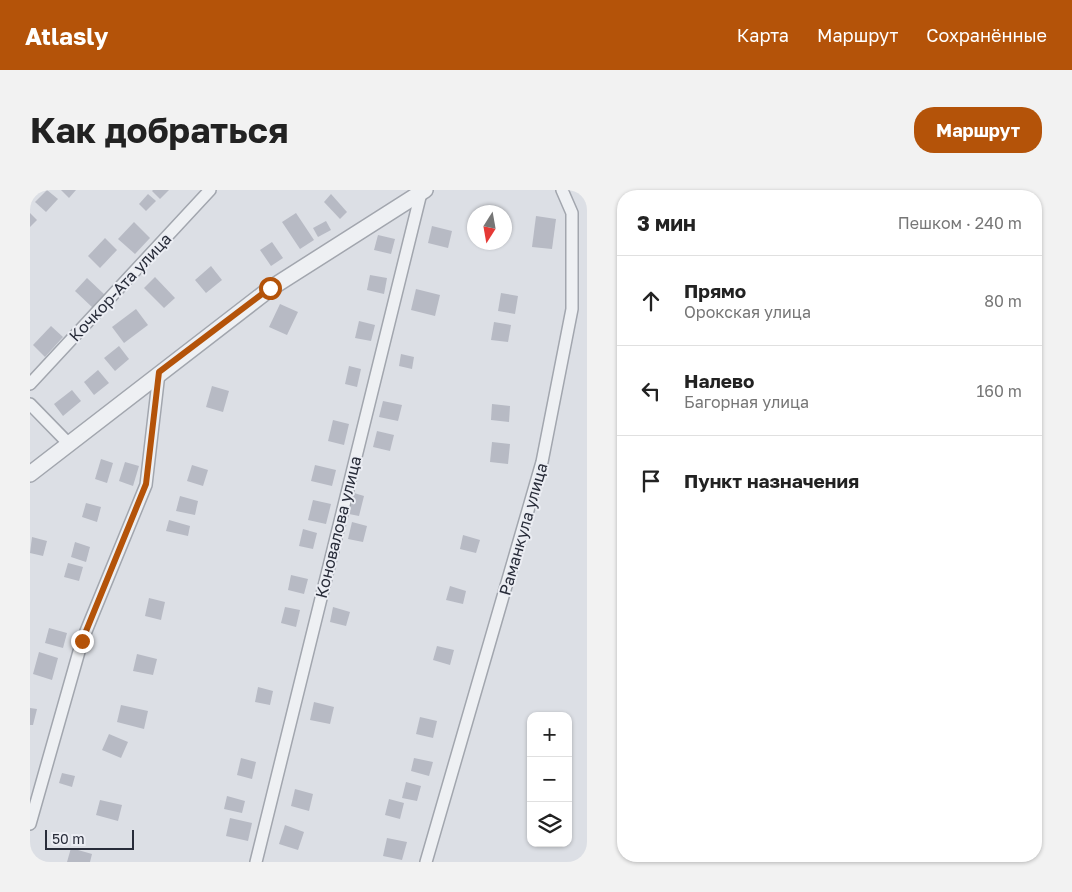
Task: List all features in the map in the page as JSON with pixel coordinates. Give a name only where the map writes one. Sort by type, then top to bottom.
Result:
[{"type":"street","name":"Кочкор-Ата улица","points":[[30,384],[210,190]]},
{"type":"street","name":"Раманкула улица","points":[[426,862],[542,462],[572,310],[572,213],[562,190]]},
{"type":"street","points":[[31,475],[159,372],[270,288],[423,191]]},
{"type":"street","name":"Коновалова улица","points":[[256,862],[423,191]]},
{"type":"street","points":[[30,824],[82,641],[146,484],[159,372]]},
{"type":"street","points":[[30,404],[69,444]]},
{"type":"building","points":[[47,190],[58,199],[46,212],[35,202]]},
{"type":"building","points":[[61,190],[76,190],[69,198]]},
{"type":"building","points":[[153,190],[169,190],[160,199]]},
{"type":"building","points":[[148,194],[156,201],[146,211],[139,204]]},
{"type":"building","points":[[331,194],[347,212],[340,219],[324,202]]},
{"type":"building","points":[[30,213],[37,220],[30,227]]},
{"type":"building","points":[[296,213],[314,240],[300,249],[282,222]]},
{"type":"building","points":[[536,216],[556,219],[552,249],[532,247]]},
{"type":"building","points":[[326,221],[331,230],[318,237],[313,228]]},
{"type":"building","points":[[134,222],[150,238],[135,254],[118,239]]},
{"type":"building","points":[[432,226],[452,231],[448,248],[428,243]]},
{"type":"building","points":[[378,235],[395,239],[391,254],[374,250]]},
{"type":"building","points":[[105,238],[117,250],[100,268],[88,256]]},
{"type":"building","points":[[272,242],[283,258],[271,266],[260,250]]},
{"type":"building","points":[[211,266],[222,280],[206,293],[195,280]]},
{"type":"building","points":[[370,275],[387,278],[384,294],[367,290]]},
{"type":"building","points":[[155,277],[175,298],[164,308],[144,288]]},
{"type":"building","points":[[87,278],[105,295],[93,308],[75,291]]},
{"type":"building","points":[[416,289],[440,295],[435,316],[411,310]]},
{"type":"building","points":[[501,293],[518,296],[515,314],[498,311]]},
{"type":"building","points":[[280,304],[298,312],[287,335],[269,327]]},
{"type":"building","points":[[136,309],[148,325],[124,343],[112,327]]},
{"type":"building","points":[[359,321],[375,325],[371,341],[355,338]]},
{"type":"building","points":[[494,322],[511,325],[508,342],[491,340]]},
{"type":"building","points":[[51,326],[63,337],[45,357],[33,345]]},
{"type":"building","points":[[119,346],[129,359],[115,371],[104,358]]},
{"type":"building","points":[[401,354],[414,357],[412,369],[399,366]]},
{"type":"building","points":[[349,366],[361,369],[357,387],[345,384]]},
{"type":"building","points":[[98,370],[109,383],[94,395],[84,382]]},
{"type":"building","points":[[212,386],[229,391],[223,412],[206,407]]},
{"type":"building","points":[[72,390],[81,401],[63,416],[54,404]]},
{"type":"building","points":[[383,401],[402,405],[398,421],[379,417]]},
{"type":"building","points":[[492,404],[510,406],[509,422],[491,420]]},
{"type":"building","points":[[333,420],[349,424],[344,445],[328,441]]},
{"type":"building","points":[[377,431],[394,435],[390,451],[373,447]]},
{"type":"building","points":[[492,442],[510,444],[508,464],[490,462]]},
{"type":"building","points":[[101,459],[113,463],[107,483],[95,479]]},
{"type":"building","points":[[125,462],[139,466],[133,486],[119,481]]},
{"type":"building","points":[[192,465],[208,470],[203,486],[187,481]]},
{"type":"building","points":[[315,465],[336,470],[332,486],[311,481]]},
{"type":"building","points":[[354,493],[364,496],[359,516],[349,514]]},
{"type":"building","points":[[180,496],[198,501],[195,515],[176,511]]},
{"type":"building","points":[[313,500],[331,504],[326,524],[308,520]]},
{"type":"building","points":[[86,503],[101,507],[97,522],[82,517]]},
{"type":"building","points":[[169,520],[190,526],[188,536],[166,531]]},
{"type":"building","points":[[352,522],[367,526],[363,542],[348,539]]},
{"type":"building","points":[[303,529],[317,533],[313,549],[299,546]]},
{"type":"building","points":[[463,535],[480,540],[476,553],[460,549]]},
{"type":"building","points":[[32,537],[47,541],[43,556],[30,553]]},
{"type":"building","points":[[75,542],[90,547],[86,562],[71,557]]},
{"type":"building","points":[[68,563],[83,567],[79,581],[64,577]]},
{"type":"building","points":[[291,575],[308,579],[304,594],[288,590]]},
{"type":"building","points":[[450,586],[466,591],[463,604],[446,600]]},
{"type":"building","points":[[149,598],[165,602],[161,620],[145,616]]},
{"type":"building","points":[[285,607],[300,610],[296,627],[281,623]]},
{"type":"building","points":[[333,607],[350,612],[346,626],[330,622]]},
{"type":"building","points":[[49,628],[67,633],[63,648],[45,643]]},
{"type":"building","points":[[437,646],[454,650],[450,665],[433,660]]},
{"type":"building","points":[[39,652],[58,658],[52,680],[33,674]]},
{"type":"building","points":[[137,654],[157,659],[153,675],[133,671]]},
{"type":"building","points":[[258,687],[273,691],[270,705],[255,702]]},
{"type":"building","points":[[314,702],[334,707],[330,724],[310,720]]},
{"type":"building","points":[[121,705],[148,711],[144,729],[117,722]]},
{"type":"building","points":[[30,708],[37,709],[33,725],[30,725]]},
{"type":"building","points":[[420,717],[437,721],[433,738],[416,734]]},
{"type":"building","points":[[109,734],[128,742],[121,758],[102,750]]},
{"type":"building","points":[[241,758],[256,762],[252,779],[237,775]]},
{"type":"building","points":[[414,758],[433,762],[429,776],[411,771]]},
{"type":"building","points":[[62,773],[75,776],[72,787],[59,783]]},
{"type":"building","points":[[406,782],[421,786],[417,801],[402,798]]},
{"type":"building","points":[[295,789],[313,794],[309,811],[291,806]]},
{"type":"building","points":[[227,796],[245,801],[242,813],[224,809]]},
{"type":"building","points":[[389,799],[404,803],[400,819],[385,815]]},
{"type":"building","points":[[100,800],[122,805],[118,821],[96,815]]},
{"type":"building","points":[[230,818],[252,823],[248,841],[226,836]]},
{"type":"building","points":[[285,825],[304,832],[298,850],[279,844]]},
{"type":"building","points":[[387,838],[407,842],[402,860],[383,856]]},
{"type":"building","points":[[71,848],[92,854],[90,862],[67,862]]},
{"type":"route","points":[[82,641],[146,484],[159,372],[270,288]]}]
